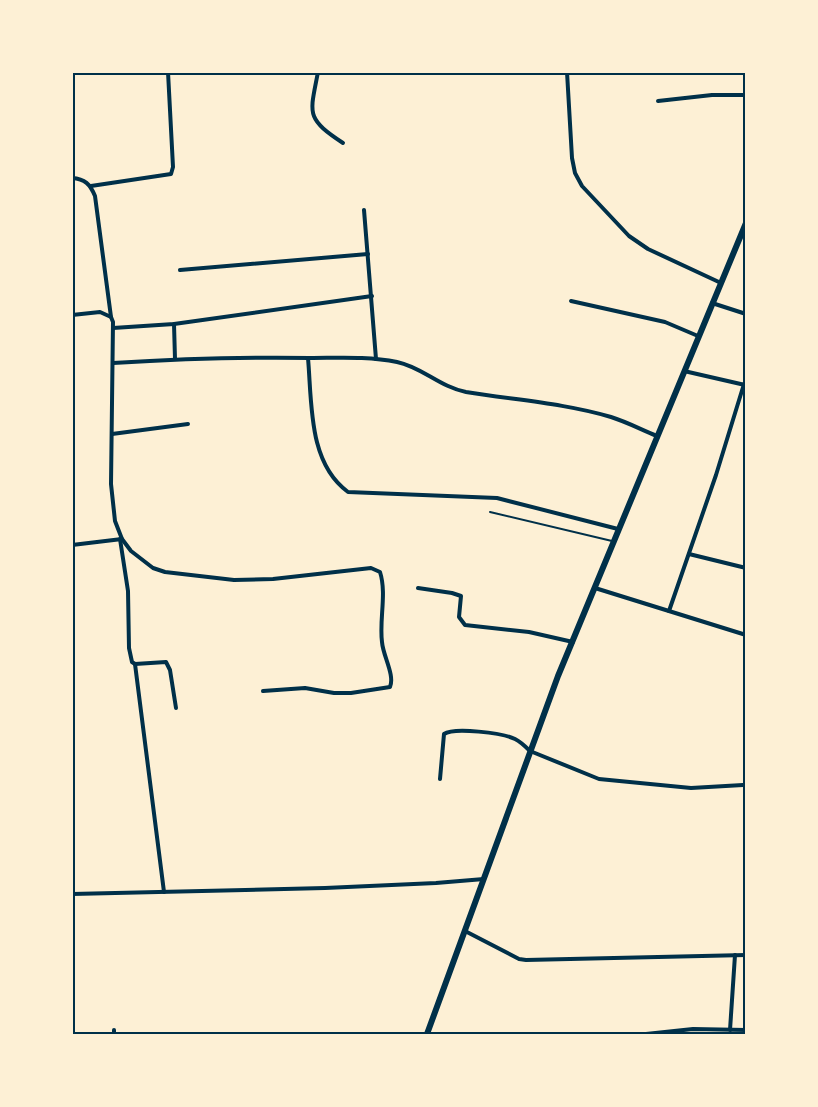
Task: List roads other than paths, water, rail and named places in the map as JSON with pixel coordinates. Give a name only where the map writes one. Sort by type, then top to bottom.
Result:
[{"type":"highway","points":[[427,1034],[530,752],[573,642],[618,528],[746,223]]},
{"type":"street","points":[[91,186],[171,174],[173,167],[168,72]]},
{"type":"street","points":[[318,72],[312,106],[313,115],[322,129],[343,142]]},
{"type":"street","points":[[567,72],[572,158],[575,173],[582,186],[629,236],[642,245],[720,283]]},
{"type":"street","points":[[658,101],[712,95],[746,95]]},
{"type":"street","points":[[72,178],[84,180],[91,186],[94,196],[113,328],[111,484],[128,591],[129,648],[132,662],[136,664],[164,892]]},
{"type":"street","points":[[364,210],[376,359]]},
{"type":"street","points":[[180,270],[368,254]]},
{"type":"street","points":[[113,328],[174,324],[372,296]]},
{"type":"street","points":[[571,301],[665,322],[698,336]]},
{"type":"street","points":[[712,303],[746,314]]},
{"type":"street","points":[[72,315],[100,312],[111,317]]},
{"type":"street","points":[[174,324],[175,359]]},
{"type":"street","points":[[308,358],[316,434],[321,458],[336,484],[348,492],[497,498],[618,528]]},
{"type":"street","points":[[113,363],[175,359],[376,359],[413,366],[445,385],[464,391],[573,408],[613,417],[657,436]]},
{"type":"street","points":[[669,611],[745,384],[684,371]]},
{"type":"street","points":[[112,434],[188,424]]},
{"type":"street","points":[[72,544],[121,539]]},
{"type":"street","points":[[121,539],[131,551],[153,568],[172,573],[234,580],[273,579],[371,568],[380,572],[382,587],[381,642],[391,679],[390,688],[351,693],[334,693],[305,688],[263,691]]},
{"type":"street","points":[[689,554],[746,568]]},
{"type":"street","points":[[418,588],[461,596],[459,617],[465,625],[537,634],[573,642]]},
{"type":"street","points":[[595,588],[746,634]]},
{"type":"street","points":[[136,664],[163,661],[169,665],[176,708]]},
{"type":"street","points":[[440,779],[442,741],[444,734],[454,730],[509,737],[523,744],[530,752],[599,779],[691,788],[743,785]]},
{"type":"street","points":[[72,894],[436,883],[484,879]]},
{"type":"street","points":[[465,931],[519,959],[526,960],[746,955]]},
{"type":"street","points":[[730,1030],[735,955]]},
{"type":"street","points":[[646,1034],[693,1028],[746,1030]]},
{"type":"street","points":[[480,1034],[516,1034]]},
{"type":"lane","points":[[490,512],[613,542]]}]
